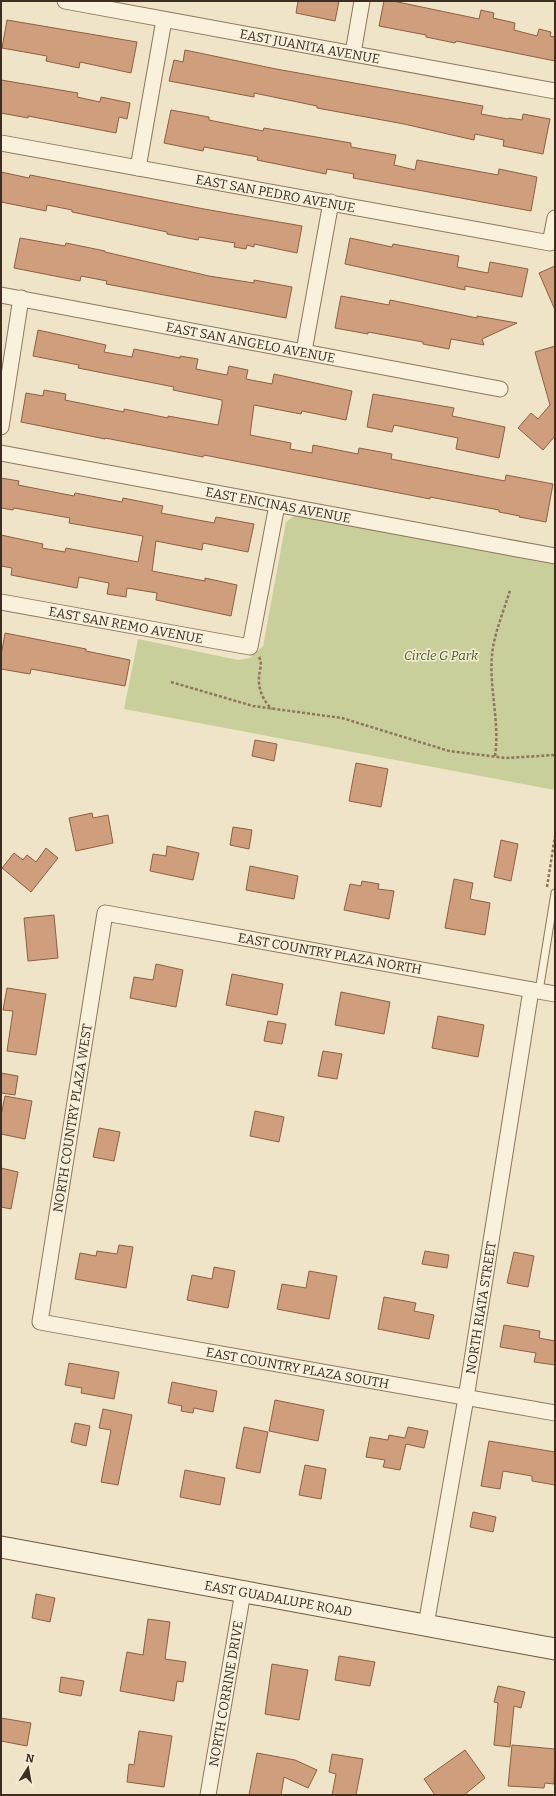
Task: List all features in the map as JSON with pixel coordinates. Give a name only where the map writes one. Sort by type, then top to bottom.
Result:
[{"type":"main road","name":"EAST GUADALUPE ROAD","points":[[1,1547],[555,1649]]},
{"type":"street","name":"EAST JUANITA AVENUE","points":[[65,1],[555,91]]},
{"type":"street","points":[[353,53],[362,1]]},
{"type":"street","points":[[138,168],[164,20]]},
{"type":"street","name":"EAST SAN PEDRO AVENUE","points":[[1,143],[550,243],[555,218]]},
{"type":"street","points":[[304,351],[331,202]]},
{"type":"street","name":"EAST SAN ANGELO AVENUE","points":[[1,295],[304,351],[500,390]]},
{"type":"street","points":[[1,427],[21,298]]},
{"type":"street","name":"EAST ENCINAS AVENUE","points":[[1,453],[555,556]]},
{"type":"street","points":[[250,648],[277,505]]},
{"type":"street","name":"EAST SAN REMO AVENUE","points":[[1,602],[250,648]]},
{"type":"street","name":"EAST COUNTRY PLAZA NORTH","points":[[105,913],[555,994]]},
{"type":"street","name":"NORTH COUNTRY PLAZA WEST","points":[[40,1322],[105,913]]},
{"type":"street","name":"NORTH RIATA STREET","points":[[426,1625],[535,990]]},
{"type":"street","name":"EAST COUNTRY PLAZA SOUTH","points":[[40,1322],[555,1413]]},
{"type":"street","name":"NORTH CORRINE DRIVE","points":[[208,1795],[243,1592]]},
{"type":"lane","points":[[535,990],[555,893]]},
{"type":"path","points":[[495,756],[497,734],[492,655],[498,626],[510,590]]},
{"type":"path","points":[[250,648],[261,658],[259,680],[266,704],[273,709]]},
{"type":"path","points":[[171,682],[222,698],[273,709],[342,718],[448,751],[495,756],[555,755]]},
{"type":"green space","name":"Circle G Park","points":[[297,514],[555,561],[555,790],[124,709],[138,639],[238,660],[250,658],[263,646],[286,522]]},
{"type":"building","points":[[298,1],[339,1],[335,21],[296,13]]},
{"type":"building","points":[[384,1],[393,1],[479,19],[481,10],[494,13],[493,18],[515,23],[514,30],[537,36],[539,29],[551,32],[550,36],[555,37],[555,61],[456,41],[455,43],[426,37],[426,35],[379,26]]},
{"type":"building","points":[[7,20],[137,42],[131,73],[80,62],[79,68],[46,61],[47,56],[2,48]]},
{"type":"building","points":[[185,50],[276,69],[483,106],[481,114],[522,120],[523,114],[550,119],[543,154],[503,146],[504,140],[475,134],[474,140],[404,124],[317,108],[317,106],[254,93],[254,97],[169,81],[174,60],[183,62]]},
{"type":"building","points":[[1,80],[78,93],[77,97],[100,102],[101,97],[130,103],[127,119],[119,117],[116,133],[28,116],[28,118],[1,113]]},
{"type":"building","points":[[171,110],[209,117],[209,120],[263,131],[264,128],[351,143],[351,147],[396,155],[394,165],[415,170],[417,160],[498,175],[499,169],[537,177],[531,211],[353,178],[354,174],[327,169],[326,174],[257,160],[258,157],[204,147],[203,151],[164,143]]},
{"type":"building","points":[[1,172],[29,178],[30,175],[204,209],[302,226],[297,253],[254,244],[254,247],[247,245],[246,249],[234,247],[235,243],[199,237],[198,240],[167,234],[167,232],[72,212],[72,210],[47,205],[46,211],[1,202]]},
{"type":"building","points":[[20,238],[65,246],[66,243],[209,276],[254,283],[254,280],[292,287],[286,318],[106,284],[107,281],[81,276],[80,281],[14,268]]},
{"type":"building","points":[[350,238],[392,247],[393,244],[459,256],[457,267],[488,273],[490,262],[528,269],[522,297],[465,286],[465,290],[345,264]]},
{"type":"building","points":[[555,266],[555,310],[539,273]]},
{"type":"building","points":[[341,296],[389,305],[390,300],[477,318],[477,316],[517,323],[482,339],[484,345],[451,339],[449,349],[423,344],[423,342],[368,332],[368,334],[335,328]]},
{"type":"building","points":[[38,330],[106,345],[104,352],[132,357],[134,349],[180,358],[180,356],[198,359],[196,369],[227,375],[229,366],[248,370],[246,379],[272,384],[274,374],[352,391],[346,420],[302,411],[301,414],[254,405],[250,435],[291,443],[290,449],[312,453],[313,445],[358,454],[359,448],[392,454],[391,459],[505,481],[506,475],[553,484],[546,522],[499,512],[499,510],[430,497],[430,499],[204,455],[203,457],[21,422],[26,393],[43,396],[44,390],[66,394],[65,400],[124,412],[124,409],[168,418],[168,416],[218,425],[222,404],[222,400],[173,390],[174,387],[78,368],[79,365],[33,356]]},
{"type":"building","points":[[555,346],[555,436],[543,450],[518,428],[531,413],[538,419],[550,405],[535,352]]},
{"type":"building","points":[[373,394],[454,408],[452,416],[505,427],[499,458],[456,449],[458,438],[394,425],[392,432],[367,427]]},
{"type":"building","points":[[1,478],[19,481],[18,485],[74,496],[75,493],[122,502],[123,498],[163,506],[161,513],[214,523],[216,517],[254,524],[248,552],[203,543],[202,550],[156,541],[152,571],[205,581],[205,578],[237,585],[231,616],[156,600],[157,593],[127,588],[126,597],[107,594],[109,583],[79,577],[77,588],[11,575],[12,568],[1,566],[1,535],[43,544],[42,548],[65,552],[66,548],[138,562],[143,536],[69,523],[70,518],[14,508],[13,510],[1,508]]},
{"type":"building","points":[[5,633],[86,649],[86,651],[130,660],[125,686],[31,669],[30,674],[1,669],[1,656]]},
{"type":"building","points":[[255,740],[277,744],[274,761],[252,756]]},
{"type":"building","points":[[356,763],[388,769],[381,807],[349,801]]},
{"type":"building","points":[[92,813],[93,818],[108,815],[113,843],[76,851],[69,818]]},
{"type":"building","points":[[233,827],[252,830],[249,849],[230,845]]},
{"type":"building","points":[[501,840],[518,844],[511,881],[494,877]]},
{"type":"building","points":[[167,846],[199,853],[193,880],[150,871],[153,854],[166,856]]},
{"type":"building","points":[[46,848],[58,858],[31,892],[2,868],[14,853],[23,860],[27,855],[36,862]]},
{"type":"building","points":[[250,866],[298,876],[294,899],[246,890]]},
{"type":"building","points":[[454,879],[473,883],[470,899],[490,903],[485,935],[445,928]]},
{"type":"building","points":[[362,881],[379,884],[378,889],[394,891],[389,919],[344,910],[350,884],[361,886]]},
{"type":"building","points":[[54,915],[58,958],[28,961],[24,918]]},
{"type":"building","points":[[156,964],[183,970],[176,1007],[130,998],[134,977],[153,980]]},
{"type":"building","points":[[232,974],[283,984],[277,1015],[226,1005]]},
{"type":"building","points":[[7,988],[46,994],[36,1055],[7,1051],[13,1011],[3,1010]]},
{"type":"building","points":[[341,992],[390,1002],[384,1034],[335,1025]]},
{"type":"building","points":[[438,1016],[484,1025],[478,1057],[432,1048]]},
{"type":"building","points":[[268,1021],[286,1024],[282,1044],[264,1041]]},
{"type":"building","points":[[323,1051],[342,1054],[337,1079],[318,1076]]},
{"type":"building","points":[[1,1073],[18,1076],[15,1095],[1,1093]]},
{"type":"building","points":[[5,1096],[32,1101],[25,1139],[1,1134],[1,1116]]},
{"type":"building","points":[[255,1111],[284,1117],[279,1142],[250,1136]]},
{"type":"building","points":[[99,1128],[120,1132],[114,1161],[93,1157]]},
{"type":"building","points":[[1,1168],[18,1172],[11,1209],[1,1207]]},
{"type":"building","points":[[119,1245],[133,1247],[126,1288],[75,1279],[80,1253],[96,1256],[97,1251],[117,1254]]},
{"type":"building","points":[[425,1251],[449,1255],[447,1268],[422,1264]]},
{"type":"building","points":[[514,1252],[534,1256],[528,1287],[507,1283]]},
{"type":"building","points":[[214,1267],[235,1271],[228,1308],[187,1300],[192,1275],[212,1279]]},
{"type":"building","points":[[309,1271],[337,1276],[329,1319],[277,1309],[282,1284],[306,1288]]},
{"type":"building","points":[[384,1297],[416,1303],[414,1311],[434,1315],[429,1339],[378,1329]]},
{"type":"building","points":[[504,1325],[540,1331],[539,1338],[555,1341],[555,1365],[534,1362],[536,1353],[500,1347]]},
{"type":"building","points":[[69,1363],[119,1372],[114,1399],[81,1393],[82,1388],[65,1385]]},
{"type":"building","points":[[172,1382],[217,1391],[213,1412],[194,1408],[193,1413],[181,1411],[182,1406],[168,1403]]},
{"type":"building","points":[[275,1400],[324,1410],[318,1441],[269,1431]]},
{"type":"building","points":[[103,1409],[132,1415],[118,1485],[101,1482],[111,1430],[99,1428]]},
{"type":"building","points":[[75,1423],[90,1426],[86,1446],[71,1442]]},
{"type":"building","points":[[244,1427],[268,1432],[260,1473],[236,1468]]},
{"type":"building","points":[[408,1427],[428,1431],[424,1448],[406,1444],[400,1470],[383,1467],[385,1460],[366,1457],[370,1437],[388,1440],[389,1435],[405,1438]]},
{"type":"building","points":[[489,1441],[555,1452],[555,1485],[532,1481],[532,1476],[503,1471],[500,1489],[481,1486]]},
{"type":"building","points":[[305,1465],[326,1469],[321,1499],[299,1495]]},
{"type":"building","points":[[185,1470],[225,1478],[220,1505],[180,1497]]},
{"type":"building","points":[[473,1512],[496,1517],[493,1532],[470,1527]]},
{"type":"building","points":[[36,1594],[55,1598],[50,1622],[32,1618]]},
{"type":"building","points":[[148,1619],[170,1622],[165,1659],[186,1662],[183,1682],[177,1681],[174,1701],[120,1691],[127,1652],[143,1655]]},
{"type":"building","points":[[339,1656],[375,1662],[370,1686],[335,1680]]},
{"type":"building","points":[[272,1664],[308,1670],[299,1720],[265,1714]]},
{"type":"building","points":[[61,1677],[84,1681],[81,1696],[59,1692]]},
{"type":"building","points":[[498,1686],[525,1692],[521,1708],[514,1706],[510,1747],[494,1745],[498,1703],[494,1702]]},
{"type":"building","points":[[1,1718],[31,1723],[27,1746],[1,1741]]},
{"type":"building","points":[[139,1731],[172,1736],[164,1787],[127,1782],[129,1764],[134,1765]]},
{"type":"building","points":[[512,1745],[555,1749],[554,1784],[545,1783],[544,1788],[508,1786]]},
{"type":"building","points":[[465,1750],[485,1778],[464,1795],[435,1795],[424,1779]]},
{"type":"building","points":[[257,1753],[295,1760],[317,1770],[308,1788],[284,1777],[281,1795],[249,1795]]},
{"type":"building","points":[[332,1754],[363,1759],[356,1795],[332,1795],[336,1774],[329,1772]]}]
